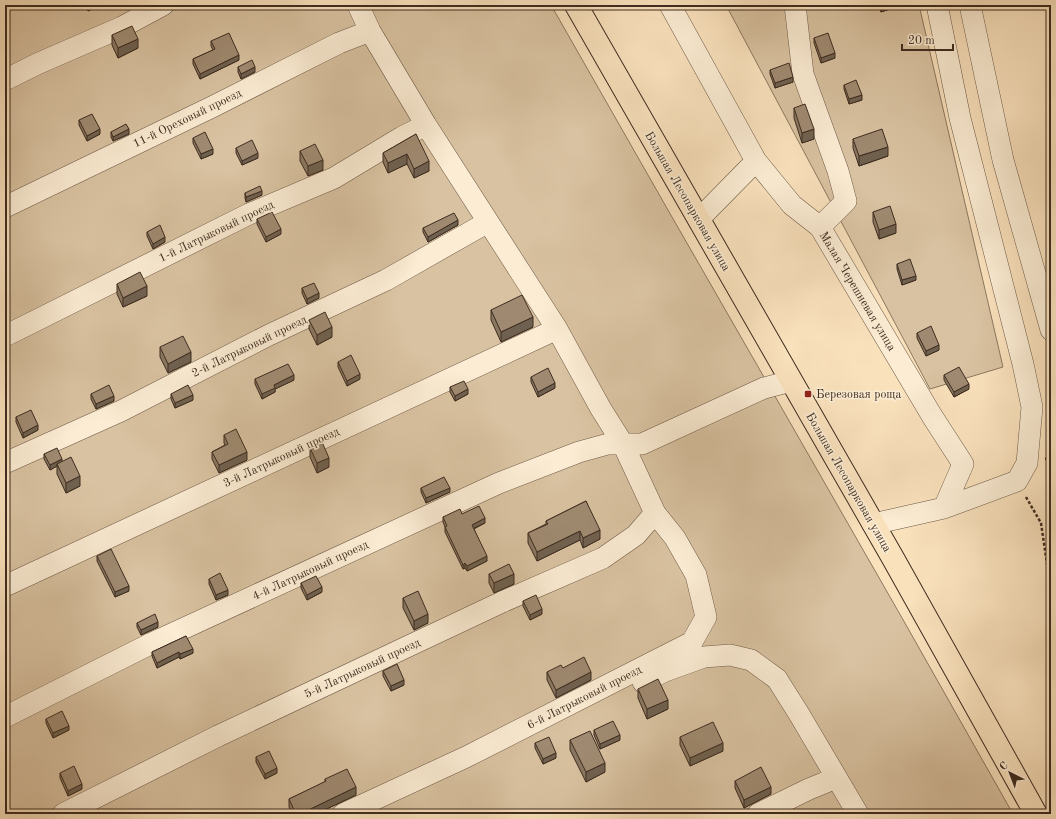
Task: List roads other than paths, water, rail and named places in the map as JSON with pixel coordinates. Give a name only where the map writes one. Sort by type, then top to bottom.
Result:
[{"type":"main road","name":"Большая Лесопарковая улица","points":[[576,5],[873,524],[1036,814]]},
{"type":"street","points":[[5,80],[122,26],[163,5]]},
{"type":"street","name":"6-й Латрыковый проезд","points":[[343,814],[466,757],[692,642],[706,617],[696,575],[675,538],[655,513],[623,444],[601,409],[557,329],[426,125],[370,31],[358,5]]},
{"type":"street","name":"Малая Черешневая улица","points":[[670,5],[756,161],[792,205],[820,227],[962,464],[944,508]]},
{"type":"street","points":[[795,5],[803,74],[838,172],[846,201],[820,227]]},
{"type":"street","points":[[873,524],[944,508],[1017,481],[1027,463],[1032,406],[1023,364],[960,118],[937,5]]},
{"type":"street","points":[[970,5],[1003,160],[1051,330]]},
{"type":"street","name":"11-й Ореховый проезд","points":[[5,207],[339,43],[370,31]]},
{"type":"street","name":"1-й Латрыковый проезд","points":[[5,336],[249,214],[334,178],[402,137],[426,125]]},
{"type":"street","points":[[699,219],[756,161]]},
{"type":"street","name":"2-й Латрыковый проезд","points":[[5,462],[121,411],[269,335],[386,280],[488,222]]},
{"type":"street","name":"3-й Латрыковый проезд","points":[[5,586],[557,329]]},
{"type":"street","name":"4-й Латрыковый проезд","points":[[5,717],[152,643],[499,483],[579,452],[608,444],[642,444],[764,388],[791,381]]},
{"type":"street","name":"5-й Латрыковый проезд","points":[[63,814],[218,736],[481,612],[604,558],[636,535],[655,513]]},
{"type":"street","points":[[372,814],[665,672],[704,657],[730,655],[751,660],[777,679],[858,814]]},
{"type":"street","points":[[758,814],[809,789],[836,778]]},
{"type":"place","name":"Березовая роща","points":[[808,394]]}]
